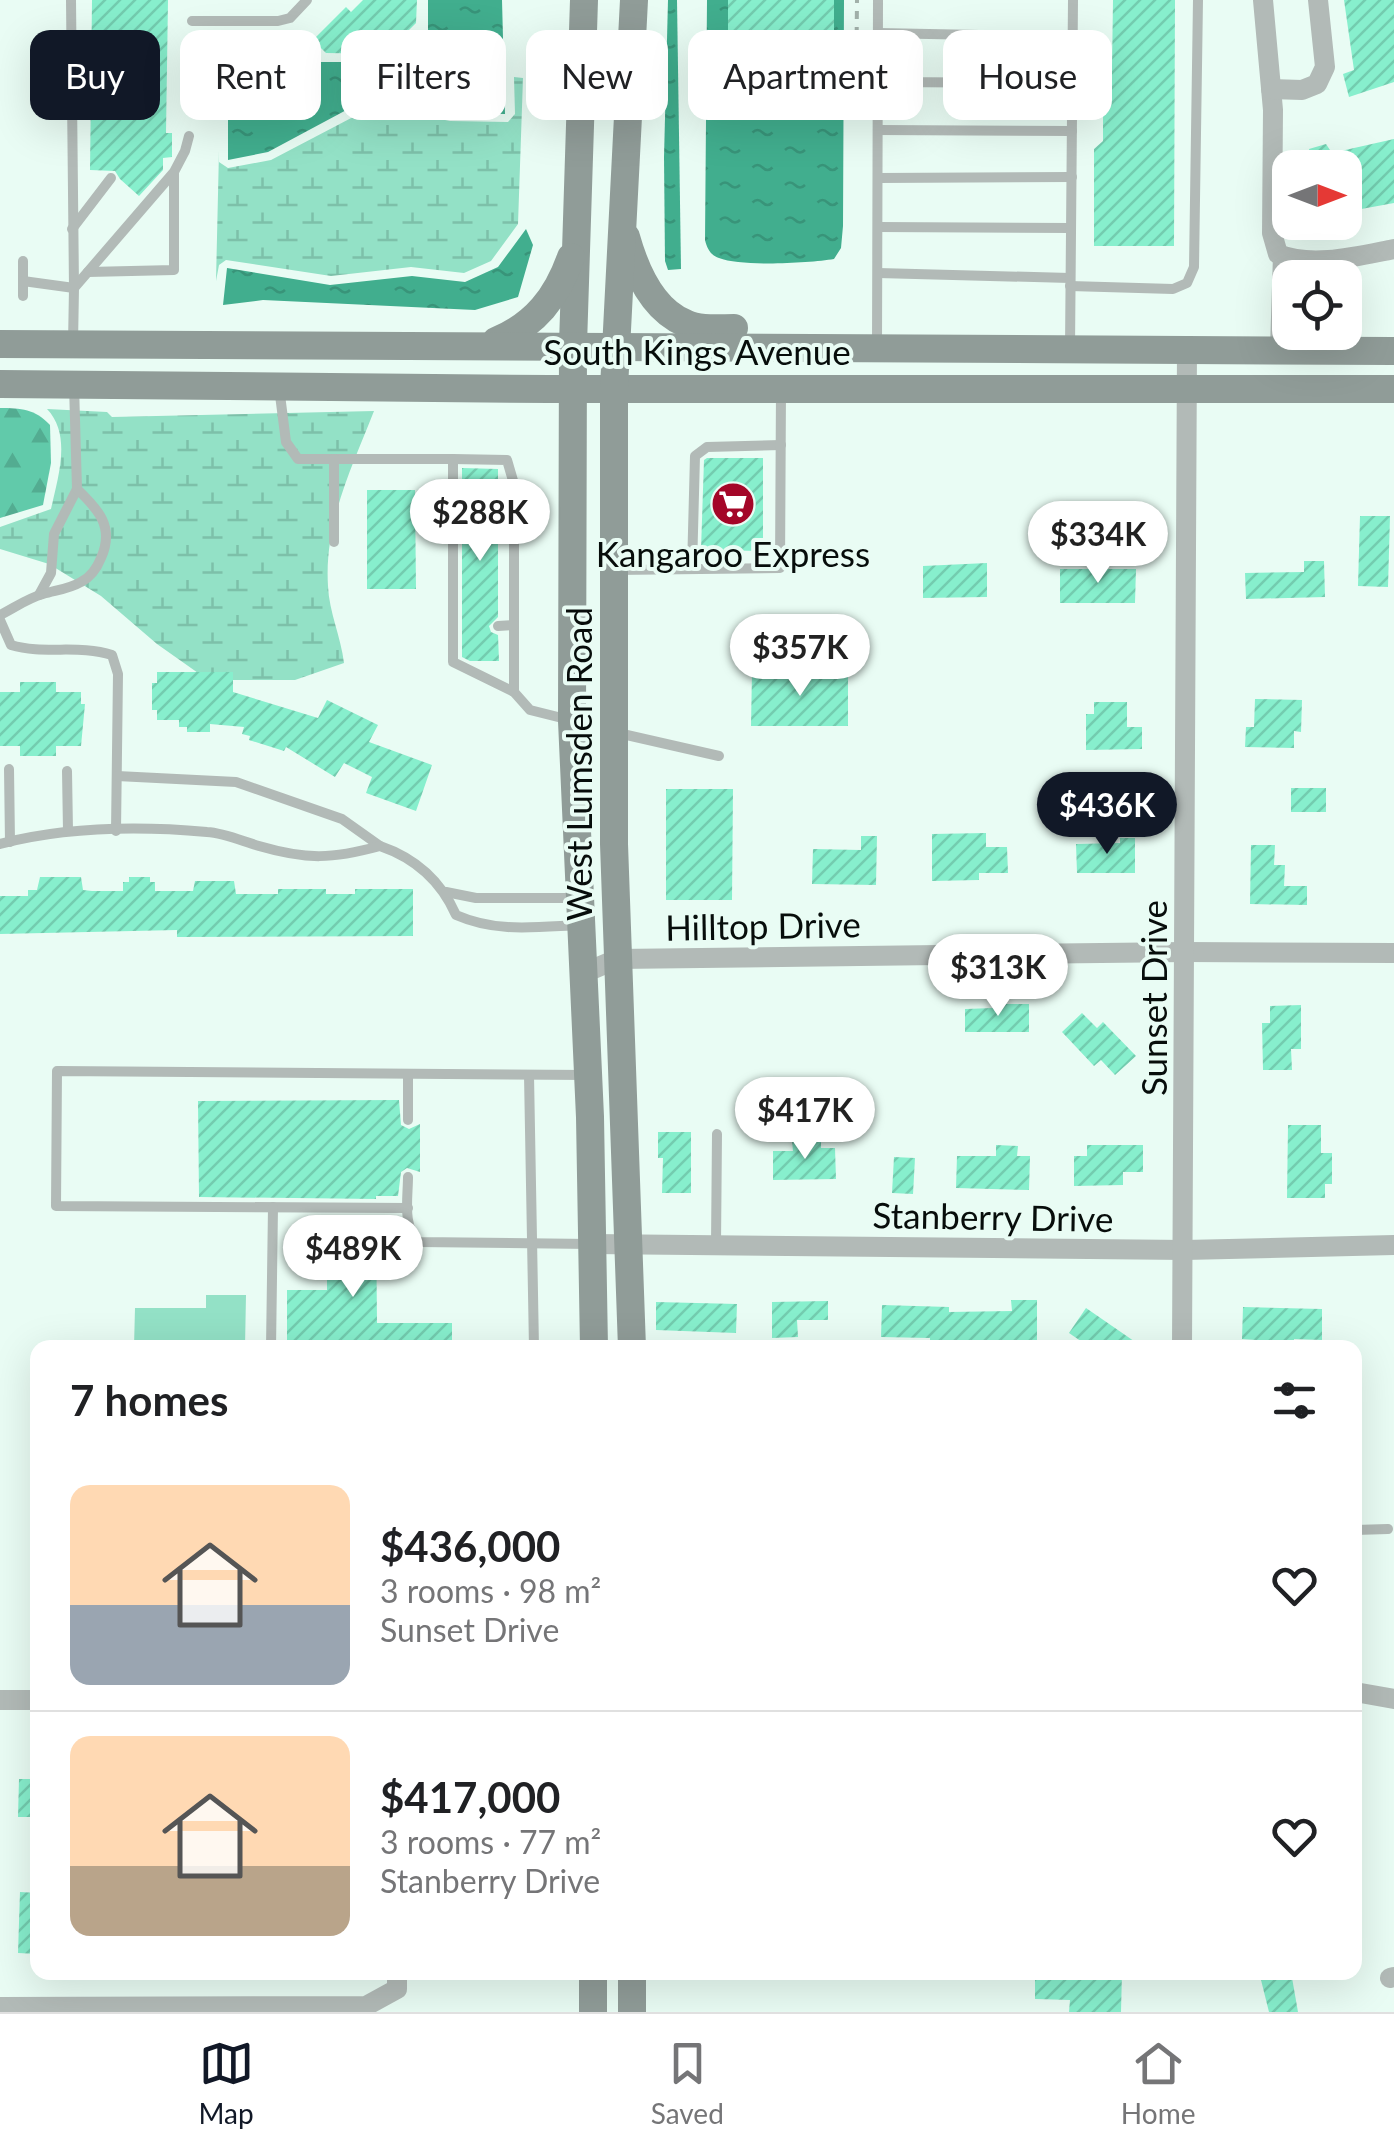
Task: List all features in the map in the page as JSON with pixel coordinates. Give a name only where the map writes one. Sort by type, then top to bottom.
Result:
[{"type":"main road","name":"West Lumsden Road","points":[[584,0],[572,388],[572,721],[588,1075],[594,1340]]},
{"type":"main road","name":"West Lumsden Road","points":[[632,1340],[616,959],[614,345],[633,3]]},
{"type":"main road","points":[[622,216],[641,279],[670,314],[684,323],[705,328],[847,330],[877,347]]},
{"type":"main road","points":[[489,345],[516,333],[538,315],[566,271],[576,241]]},
{"type":"main road","name":"South Kings Avenue","points":[[0,344],[1272,350]]},
{"type":"main road","name":"South Kings Avenue","points":[[1275,350],[1394,351]]},
{"type":"main road","name":"South Kings Avenue","points":[[0,384],[1394,389]]},
{"type":"main road","points":[[593,1980],[593,2012]]},
{"type":"main road","points":[[632,1980],[632,2012]]},
{"type":"street","points":[[1263,0],[1271,90],[1272,233],[1278,254],[1293,260],[1353,257],[1394,249]]},
{"type":"street","points":[[1271,90],[1302,90],[1317,84],[1325,67],[1318,0]]},
{"type":"street","name":"Sunset Drive","points":[[1182,1340],[1186,348]]},
{"type":"street","name":"Hilltop Drive","points":[[584,973],[616,959],[1394,953]]},
{"type":"street","name":"Stanberry Drive","points":[[592,1244],[1184,1250],[1394,1245]]},
{"type":"street","points":[[1362,1693],[1394,1698]]},
{"type":"street","points":[[0,1700],[30,1700]]},
{"type":"street","points":[[0,2008],[366,2006],[397,1989],[397,1980]]},
{"type":"lane","points":[[72,0],[73,344]]},
{"type":"lane","points":[[192,21],[278,21],[290,18],[307,0]]},
{"type":"lane","points":[[878,0],[878,30]]},
{"type":"lane","points":[[1073,0],[1073,30]]},
{"type":"lane","points":[[878,274],[1173,289],[1187,283],[1194,266],[1198,0]]},
{"type":"lane","points":[[877,347],[878,120]]},
{"type":"lane","points":[[1070,348],[1072,120]]},
{"type":"lane","points":[[878,130],[1072,131]]},
{"type":"lane","points":[[74,288],[174,172],[189,136]]},
{"type":"lane","points":[[88,272],[174,270],[174,172]]},
{"type":"lane","points":[[878,178],[1072,177]]},
{"type":"lane","points":[[72,229],[111,178]]},
{"type":"lane","points":[[878,227],[1071,228]]},
{"type":"lane","points":[[1278,254],[1278,260]]},
{"type":"lane","points":[[23,260],[23,296]]},
{"type":"lane","points":[[23,282],[74,288]]},
{"type":"lane","points":[[40,594],[51,573],[54,534],[76,489],[74,384]]},
{"type":"lane","points":[[278,386],[286,442],[298,460],[507,460],[514,484],[514,692]]},
{"type":"lane","points":[[614,570],[780,568],[780,388]]},
{"type":"lane","points":[[692,569],[694,456],[708,447],[780,444]]},
{"type":"lane","points":[[334,459],[334,542]]},
{"type":"lane","points":[[452,459],[457,484],[457,648],[453,662],[514,692],[530,710],[572,721]]},
{"type":"lane","points":[[498,484],[514,484]]},
{"type":"lane","points":[[76,489],[102,516],[107,535],[105,550],[86,580],[40,594],[0,618],[12,645],[25,649],[93,649],[112,655],[118,674],[116,831]]},
{"type":"lane","points":[[498,507],[514,507]]},
{"type":"lane","points":[[498,529],[514,529]]},
{"type":"lane","points":[[498,552],[514,551]]},
{"type":"lane","points":[[498,576],[514,576]]},
{"type":"lane","points":[[498,603],[514,602]]},
{"type":"lane","points":[[498,626],[514,625]]},
{"type":"lane","points":[[498,646],[514,646]]},
{"type":"lane","points":[[614,732],[719,756]]},
{"type":"lane","points":[[9,769],[5,843],[68,831],[116,831],[210,832],[273,850],[331,858],[380,846]]},
{"type":"lane","points":[[67,771],[68,831]]},
{"type":"lane","points":[[118,776],[236,782],[342,819],[380,846],[419,865],[446,892],[456,915],[482,926],[508,929],[580,911]]},
{"type":"lane","points":[[446,892],[580,911]]},
{"type":"lane","points":[[408,1208],[56,1206],[56,1071],[588,1075]]},
{"type":"lane","points":[[408,1074],[408,1120]]},
{"type":"lane","points":[[529,1075],[534,1340]]},
{"type":"lane","points":[[716,1245],[717,1134]]},
{"type":"lane","points":[[408,1177],[411,1234],[419,1242],[592,1244]]},
{"type":"lane","points":[[271,1340],[273,1207]]},
{"type":"lane","points":[[1362,1530],[1388,1529]]},
{"type":"path","points":[[856,0],[856,30]]},
{"type":"green space","points":[[514,77],[523,78],[518,224],[491,261],[464,273],[411,267],[331,276],[226,260],[219,265],[216,281],[219,151],[219,162],[228,168],[271,160],[347,120],[508,122],[515,114]]},
{"type":"green space","points":[[0,408],[27,410],[50,425],[51,463],[43,505],[0,518]]},
{"type":"green space","points":[[47,409],[107,412],[112,417],[374,411],[341,496],[330,540],[329,596],[344,663],[295,680],[208,680],[157,644],[101,596],[49,564],[0,549],[0,527],[51,509],[61,444],[55,419]]},
{"type":"green space","points":[[206,1295],[246,1295],[245,1340],[134,1340],[135,1308],[206,1308]]},
{"type":"water","points":[[428,0],[502,0],[503,30],[428,30]]},
{"type":"water","points":[[668,0],[677,0],[681,269],[668,270],[664,157],[665,120],[668,120]]},
{"type":"water","points":[[707,0],[844,0],[844,30],[707,30]]},
{"type":"water","points":[[321,62],[341,62],[341,113],[268,152],[228,160],[228,120],[321,120]]},
{"type":"water","points":[[706,120],[843,120],[843,226],[841,248],[834,259],[743,263],[713,255],[705,240]]},
{"type":"water","points":[[526,229],[533,245],[518,297],[475,310],[263,300],[223,305],[227,268],[330,285],[412,276],[465,282],[498,267]]},
{"type":"building","points":[[92,0],[168,0],[166,133],[172,133],[172,157],[163,158],[163,170],[139,196],[115,171],[90,170],[91,120],[160,120],[160,30],[92,30]]},
{"type":"building","points":[[363,0],[417,0],[416,23],[409,30],[341,30],[341,53],[326,53],[321,48],[321,32],[346,7],[351,12]]},
{"type":"building","points":[[728,0],[834,0],[834,30],[728,30]]},
{"type":"building","points":[[1113,0],[1175,0],[1174,246],[1094,246],[1094,149],[1103,141],[1103,120],[1112,120]]},
{"type":"building","points":[[1344,0],[1394,0],[1394,82],[1349,97],[1343,74],[1354,70]]},
{"type":"building","points":[[1394,139],[1394,203],[1362,209],[1362,150],[1345,150]]},
{"type":"building","points":[[1326,144],[1330,150],[1309,150],[1309,149]]},
{"type":"building","points":[[707,458],[763,458],[763,551],[701,550]]},
{"type":"building","points":[[462,468],[498,469],[498,617],[489,626],[498,635],[499,661],[470,661],[462,657]]},
{"type":"building","points":[[367,490],[415,490],[416,589],[367,589]]},
{"type":"building","points":[[1360,516],[1390,516],[1388,587],[1358,586]]},
{"type":"building","points":[[1304,561],[1324,561],[1325,597],[1246,599],[1245,573],[1304,572]]},
{"type":"building","points":[[987,563],[987,597],[923,598],[923,566]]},
{"type":"building","points":[[1060,569],[1136,569],[1135,603],[1060,603]]},
{"type":"building","points":[[157,672],[233,672],[233,692],[318,718],[327,700],[378,725],[369,742],[432,765],[416,811],[366,793],[372,777],[344,763],[335,777],[286,747],[284,751],[249,740],[250,736],[242,734],[244,727],[210,724],[210,732],[187,732],[187,727],[179,727],[179,720],[157,720],[157,710],[152,710],[152,683],[157,683]]},
{"type":"building","points":[[752,672],[848,672],[848,726],[751,726]]},
{"type":"building","points":[[20,682],[56,682],[56,692],[81,692],[81,704],[85,704],[81,746],[56,746],[56,756],[20,756],[20,746],[0,746],[0,692],[20,692]]},
{"type":"building","points":[[1255,699],[1302,700],[1301,732],[1294,731],[1294,748],[1245,747],[1246,727],[1254,727]]},
{"type":"building","points":[[1094,702],[1127,702],[1127,727],[1142,727],[1142,749],[1086,750],[1086,714],[1094,714]]},
{"type":"building","points":[[1291,788],[1326,788],[1326,812],[1291,812]]},
{"type":"building","points":[[666,789],[733,789],[732,900],[666,900]]},
{"type":"building","points":[[986,833],[986,847],[1007,847],[1008,873],[979,873],[979,880],[932,881],[932,834]]},
{"type":"building","points":[[861,836],[877,836],[876,885],[812,884],[813,849],[861,850]]},
{"type":"building","points":[[1120,838],[1135,838],[1135,873],[1077,873],[1076,844],[1120,843]]},
{"type":"building","points":[[1251,845],[1275,845],[1274,865],[1285,865],[1284,886],[1307,886],[1307,905],[1250,904]]},
{"type":"building","points":[[40,877],[81,877],[83,890],[92,891],[123,891],[123,882],[129,882],[129,877],[150,877],[150,882],[155,882],[155,891],[193,891],[195,881],[234,881],[236,894],[278,894],[278,889],[326,889],[326,894],[355,894],[355,889],[413,889],[413,936],[177,937],[177,930],[0,934],[0,896],[28,896],[28,890],[37,890]]},
{"type":"building","points":[[993,1004],[1029,1004],[1029,1032],[965,1032],[965,1009],[993,1008]]},
{"type":"building","points":[[1301,1005],[1301,1049],[1291,1049],[1292,1070],[1263,1070],[1262,1023],[1270,1023],[1270,1006]]},
{"type":"building","points":[[1082,1013],[1097,1028],[1103,1022],[1136,1056],[1115,1075],[1101,1060],[1094,1066],[1062,1032]]},
{"type":"building","points":[[399,1100],[401,1125],[409,1129],[420,1124],[420,1172],[407,1168],[401,1172],[398,1196],[199,1197],[198,1101]]},
{"type":"building","points":[[1288,1125],[1321,1125],[1321,1153],[1332,1153],[1332,1184],[1325,1184],[1325,1198],[1287,1198]]},
{"type":"building","points":[[658,1132],[691,1132],[691,1193],[662,1193],[663,1158],[658,1158]]},
{"type":"building","points":[[821,1140],[821,1148],[835,1148],[836,1179],[773,1180],[773,1151],[793,1151],[792,1141]]},
{"type":"building","points":[[996,1145],[1018,1146],[1017,1156],[1030,1156],[1029,1190],[956,1188],[957,1156],[996,1156]]},
{"type":"building","points":[[1087,1145],[1143,1145],[1143,1172],[1123,1172],[1123,1185],[1074,1186],[1074,1156],[1087,1156]]},
{"type":"building","points":[[894,1157],[915,1158],[913,1194],[892,1193]]},
{"type":"building","points":[[327,1216],[376,1217],[377,1323],[452,1323],[452,1340],[287,1340],[287,1290],[327,1290]]},
{"type":"building","points":[[1011,1300],[1037,1300],[1037,1340],[881,1337],[882,1305],[949,1307],[949,1312],[1012,1311]]},
{"type":"building","points":[[828,1301],[828,1320],[797,1320],[798,1337],[772,1338],[772,1302]]},
{"type":"building","points":[[656,1302],[737,1304],[736,1333],[656,1330]]},
{"type":"building","points":[[1243,1307],[1322,1309],[1322,1340],[1242,1339]]},
{"type":"building","points":[[1086,1308],[1132,1340],[1079,1340],[1069,1333]]},
{"type":"building","points":[[19,1779],[30,1779],[30,1817],[18,1817]]},
{"type":"building","points":[[20,1892],[30,1893],[30,1954],[18,1953]]},
{"type":"building","points":[[1035,1980],[1122,1980],[1121,2012],[1069,2012],[1070,2000],[1035,1999]]},
{"type":"building","points":[[1261,1980],[1292,1980],[1298,2012],[1269,2012]]},
{"type":"place","name":"Kangaroo Express","points":[[733,504]]}]
